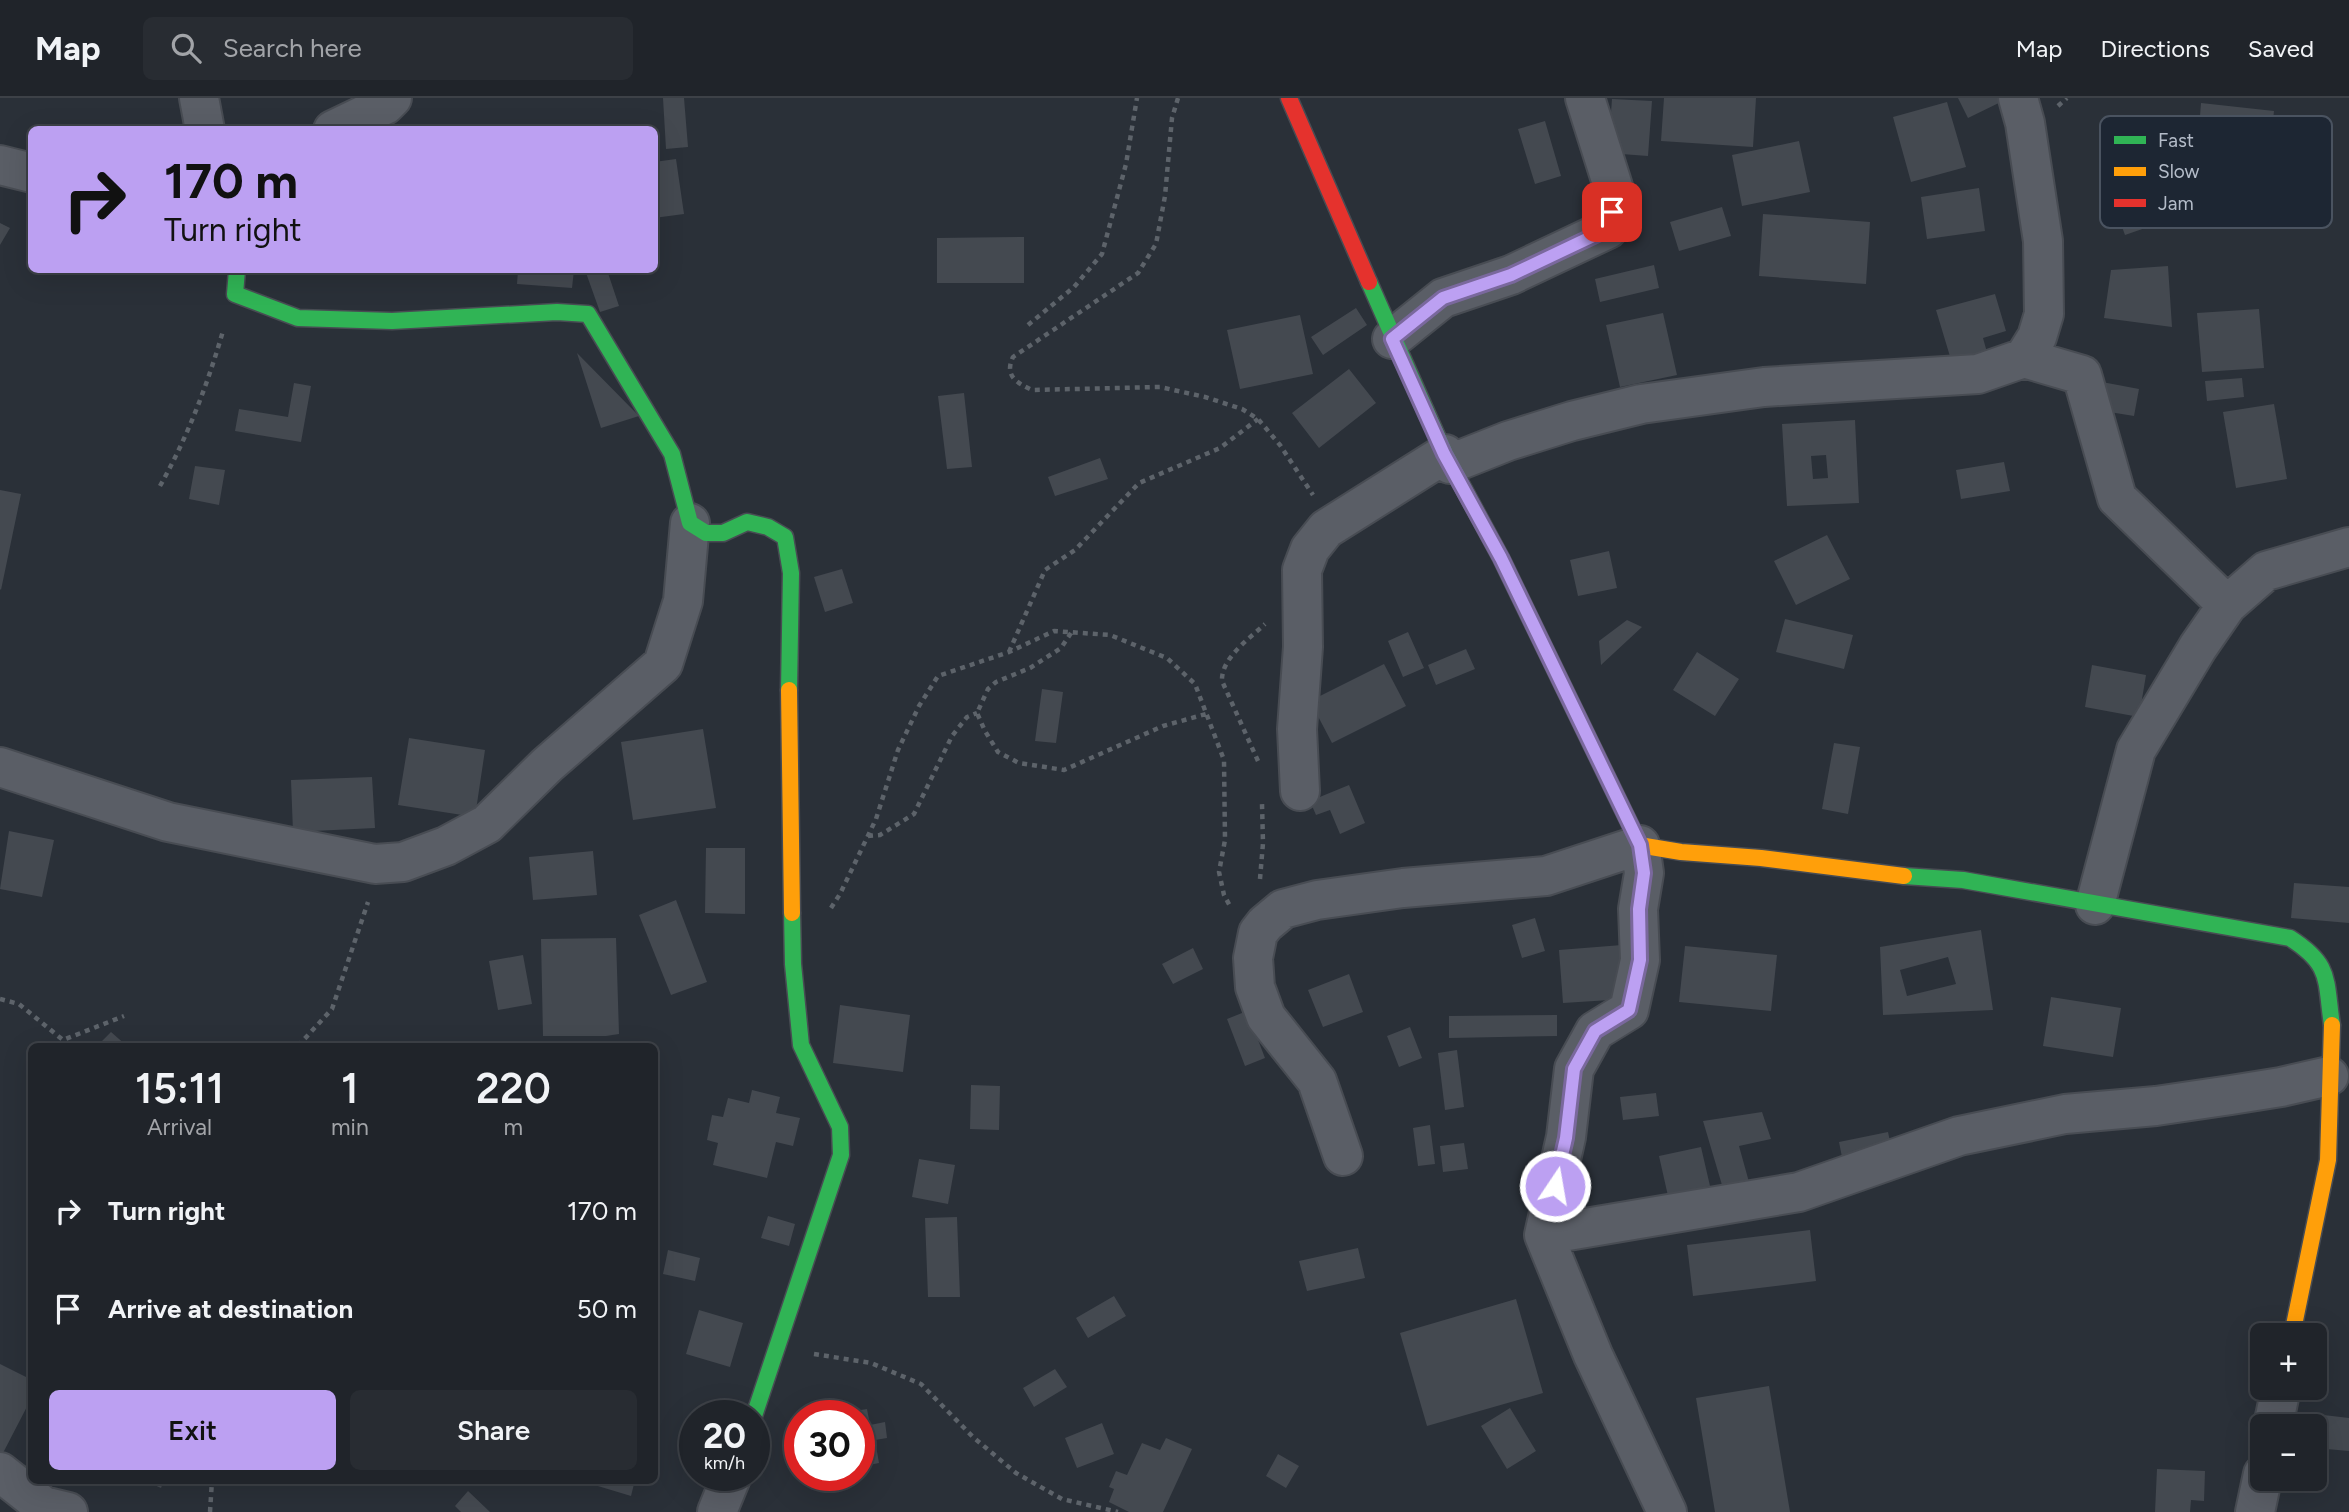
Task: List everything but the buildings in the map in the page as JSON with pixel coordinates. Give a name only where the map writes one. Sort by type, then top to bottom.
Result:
[{"type":"street","points":[[199,98],[204,126]]},
{"type":"street","points":[[341,126],[385,105],[392,98]]},
{"type":"street","points":[[1289,98],[1392,339],[1447,459],[1501,558],[1640,845],[1644,873],[1639,909],[1640,960],[1629,1010],[1595,1031],[1574,1069],[1566,1138],[1544,1235],[1593,1355],[1667,1512]]},
{"type":"street","points":[[1392,339],[1443,298],[1511,275],[1608,229],[1616,196],[1585,98]]},
{"type":"street","points":[[2018,98],[2025,123],[2043,253],[2045,314],[2037,337],[2024,358]]},
{"type":"street","points":[[0,165],[28,172]]},
{"type":"street","points":[[0,767],[168,822],[375,863],[403,862],[446,846],[487,824],[547,765],[663,664],[683,601],[691,523],[672,454],[588,314],[557,312],[392,321],[298,318],[235,294],[237,273]]},
{"type":"street","points":[[1300,791],[1297,729],[1303,647],[1302,570],[1310,549],[1326,529],[1447,459],[1572,421],[1641,404],[1764,387],[1978,374],[2024,358],[2082,375],[2117,498],[2227,605]]},
{"type":"street","points":[[691,523],[706,533],[723,533],[747,522],[768,527],[785,537],[792,573],[788,741],[793,964],[801,1045],[839,1127],[841,1155],[759,1400]]},
{"type":"street","points":[[2095,905],[2136,750],[2198,647],[2227,605],[2266,571],[2349,547]]},
{"type":"street","points":[[1343,1156],[1317,1081],[1266,1017],[1255,988],[1253,958],[1258,933],[1283,909],[1317,900],[1403,888],[1546,876],[1640,845],[1882,874],[1963,880],[2290,938],[2336,968],[2333,1034],[2335,1092],[2328,1160],[2294,1323]]},
{"type":"street","points":[[1544,1235],[1799,1192],[1959,1136],[2052,1117],[2281,1087],[2335,1092]]},
{"type":"street","points":[[0,1472],[50,1510]]},
{"type":"street","points":[[718,1512],[726,1491]]},
{"type":"street","points":[[2255,1512],[2259,1491]]},
{"type":"path","points":[[1028,325],[1074,287],[1102,254],[1126,164],[1137,98]]},
{"type":"path","points":[[1178,98],[1172,118],[1165,196],[1156,244],[1138,273],[1013,358],[1009,365],[1009,374],[1017,383],[1032,390],[1160,387],[1205,397],[1241,409],[1258,419],[1280,445],[1333,525]]},
{"type":"path","points":[[160,486],[201,403],[235,294]]},
{"type":"path","points":[[1009,652],[1045,570],[1075,550],[1139,483],[1220,448],[1258,419]]},
{"type":"path","points":[[1261,768],[1222,681],[1221,672],[1226,662],[1271,617],[1302,609]]},
{"type":"path","points":[[827,914],[840,894],[876,819],[898,750],[919,706],[938,676],[1009,652],[1054,631],[1110,635],[1167,658],[1195,684],[1224,760],[1225,840],[1219,872],[1224,895],[1236,916],[1258,933]]},
{"type":"path","points":[[867,836],[880,835],[914,814],[952,736],[967,717],[977,713],[988,689],[996,682],[1030,668],[1061,648],[1071,633]]},
{"type":"path","points":[[977,713],[998,752],[1019,763],[1064,769],[1163,726],[1206,714]]},
{"type":"path","points":[[1258,933],[1263,843],[1262,793]]},
{"type":"path","points":[[301,1043],[332,1009],[367,910],[375,863]]},
{"type":"path","points":[[0,999],[19,1004],[63,1040],[124,1017]]},
{"type":"path","points":[[777,1348],[871,1363],[921,1384],[973,1437],[1016,1473],[1062,1499],[1118,1512]]},
{"type":"path","points":[[210,1512],[212,1484]]},
{"type":"traffic: fast","points":[[237,273],[235,294],[298,318],[392,321],[557,312],[588,314],[672,454],[690,523],[706,533],[723,533],[747,522],[768,527],[785,537],[791,573],[789,690]]},
{"type":"traffic: fast","points":[[1369,282],[1445,454],[1501,558],[1640,845],[1645,846]]},
{"type":"traffic: fast","points":[[1904,876],[1963,880],[2290,938],[2320,965],[2327,984],[2332,1025]]},
{"type":"traffic: fast","points":[[759,1400],[841,1155],[840,1127],[801,1045],[793,964],[792,913]]},
{"type":"traffic: slow","points":[[789,690],[792,913]]},
{"type":"traffic: slow","points":[[1645,846],[1904,876]]},
{"type":"traffic: slow","points":[[2294,1323],[2328,1160],[2332,1025]]},
{"type":"traffic: jam","points":[[1289,98],[1369,282]]},
{"type":"route","points":[[1555,1186],[1566,1138],[1574,1069],[1595,1031],[1629,1010],[1640,960],[1639,909],[1644,873],[1640,845],[1501,558],[1444,454],[1392,339],[1443,298],[1511,275],[1608,229],[1612,212]]}]
